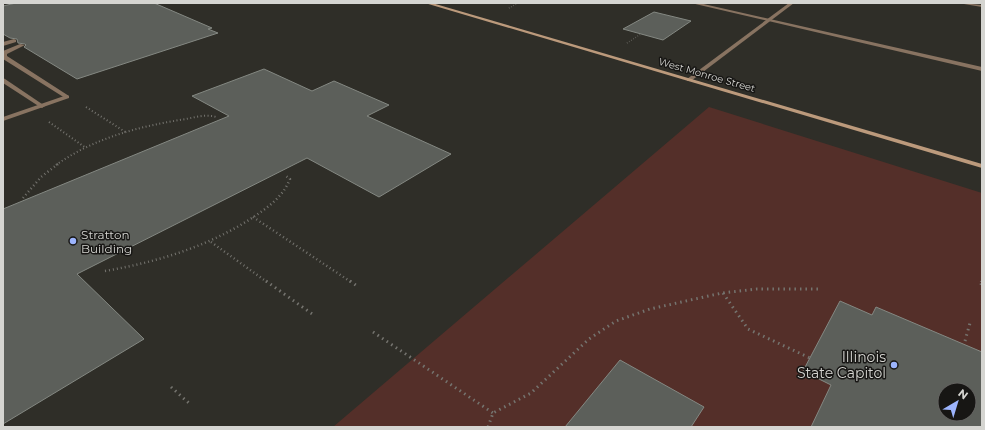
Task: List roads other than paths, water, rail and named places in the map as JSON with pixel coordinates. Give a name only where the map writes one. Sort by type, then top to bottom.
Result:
[{"type":"street","name":"West Monroe Street","points":[[427,3],[982,166]]},
{"type":"street","points":[[694,3],[982,69]]},
{"type":"street","points":[[689,80],[792,3]]},
{"type":"street","points":[[964,3],[982,6]]},
{"type":"street","points":[[3,44],[14,41]]},
{"type":"street","points":[[3,119],[67,97],[4,57],[4,53],[7,50],[22,45]]},
{"type":"street","points":[[3,80],[42,106]]},
{"type":"place","name":"Stratton Building","points":[[73,241]]},
{"type":"place","name":"Illinois State Capitol","points":[[894,365]]}]
